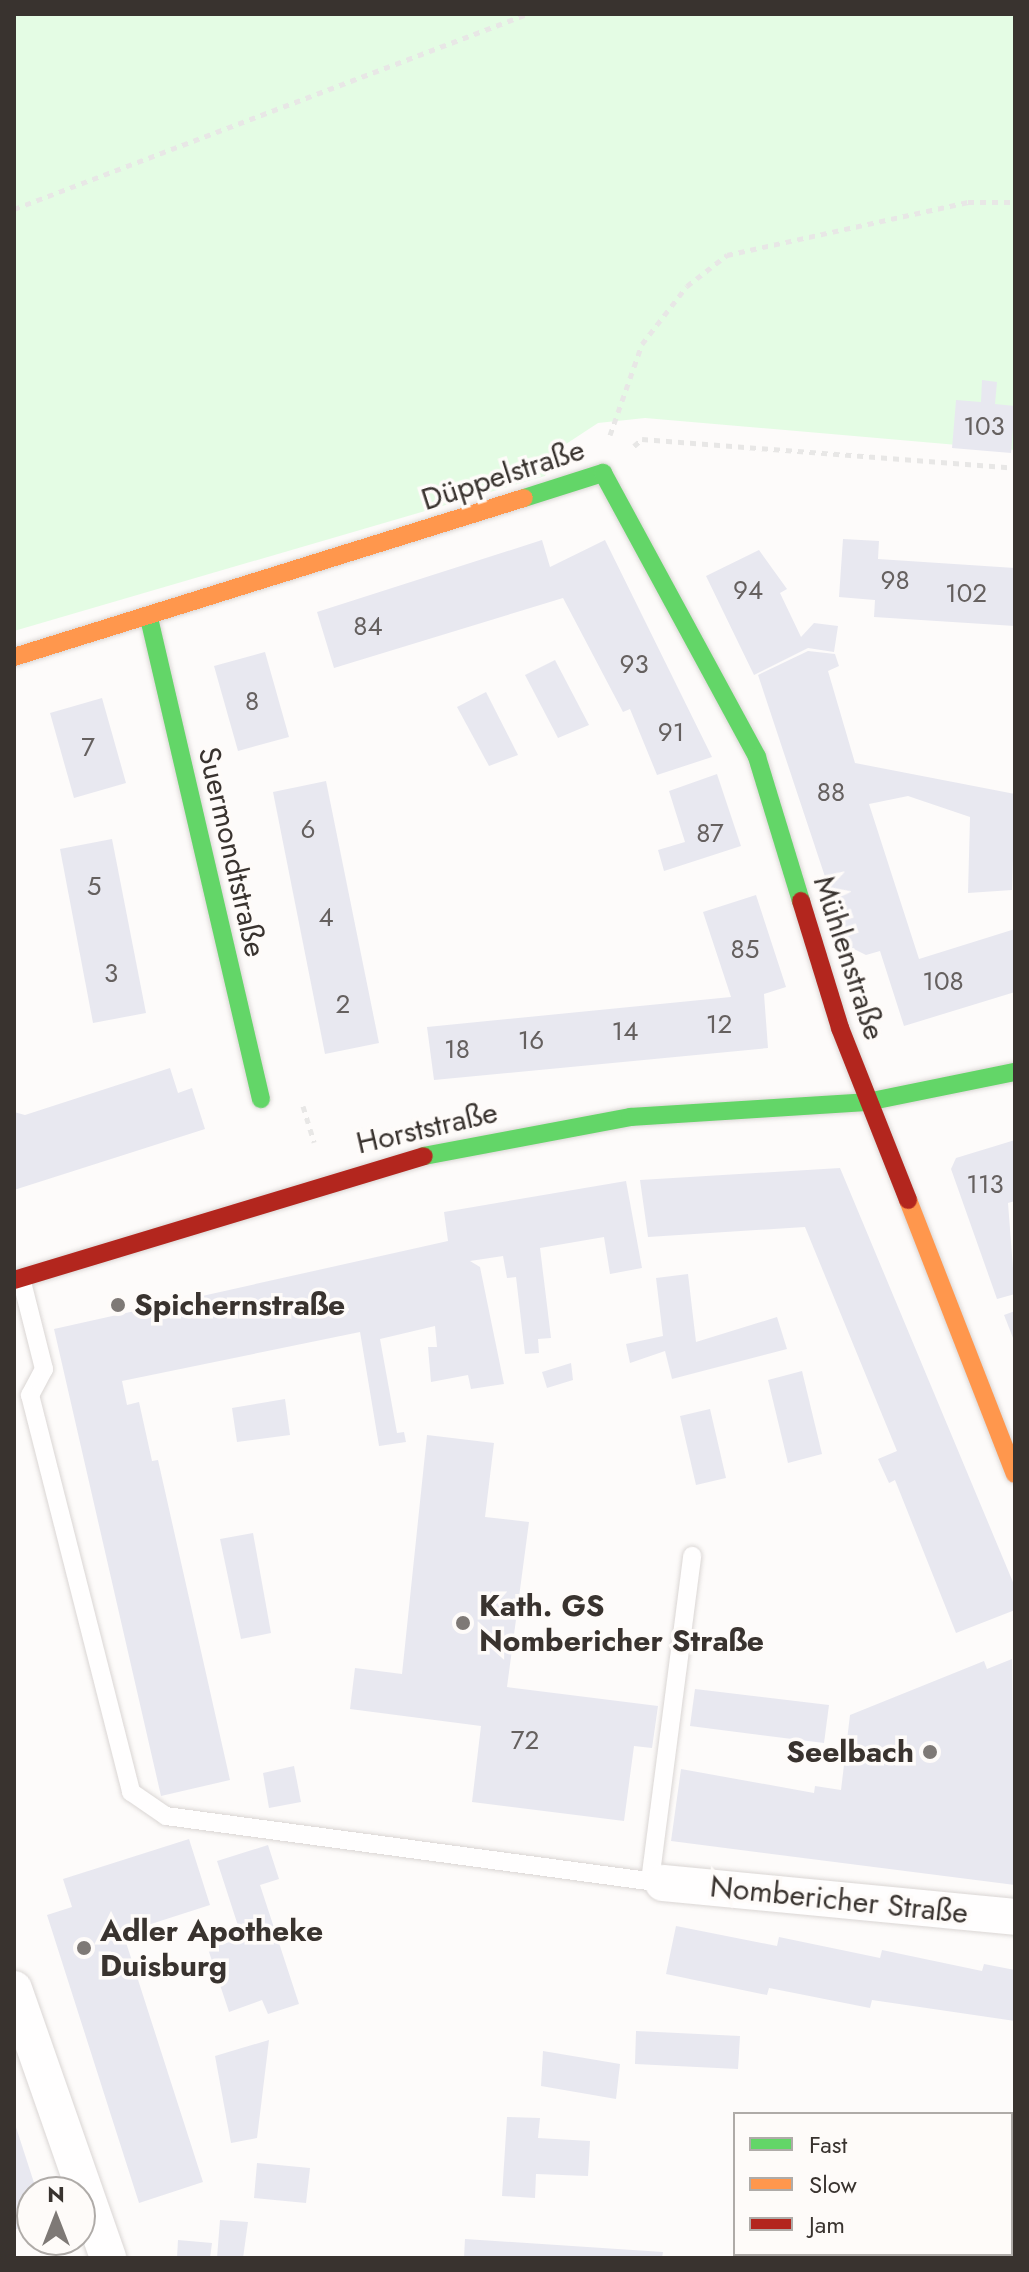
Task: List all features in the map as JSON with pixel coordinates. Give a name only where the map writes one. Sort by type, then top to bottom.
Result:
[{"type":"street","name":"Düppelstraße","points":[[14,657],[149,618],[603,473]]},
{"type":"street","name":"Mühlenstraße","points":[[603,473],[757,757],[867,1102],[1015,1474]]},
{"type":"street","name":"Suermondtstraße","points":[[149,618],[261,1099]]},
{"type":"street","name":"Horststraße","points":[[17,1279],[327,1181],[488,1140],[630,1117],[867,1102],[1015,1072]]},
{"type":"street","name":"Nombericher Straße","points":[[656,1882],[1015,1917]]},
{"type":"street","points":[[14,1989],[108,2258]]},
{"type":"lane","points":[[17,1279],[44,1369],[30,1395],[131,1792],[166,1816],[656,1882],[692,1556]]},
{"type":"path","points":[[14,209],[527,14]]},
{"type":"path","points":[[603,473],[613,420],[642,344],[687,286],[727,255],[968,202],[1015,202]]},
{"type":"path","name":"Düppelstraße","points":[[603,473],[642,439],[1015,468]]},
{"type":"path","points":[[261,1099],[298,1091],[327,1181]]},
{"type":"green space","points":[[14,14],[1015,14],[1015,450],[645,418],[598,423],[563,446],[545,476],[14,631]]},
{"type":"building","points":[[982,380],[997,382],[995,404],[1015,406],[1011,453],[952,448],[956,400],[981,402]]},
{"type":"building","points":[[843,539],[879,541],[878,559],[1015,568],[1015,626],[874,617],[875,600],[839,597]]},
{"type":"building","points":[[542,540],[550,567],[605,540],[712,757],[657,775],[630,709],[623,712],[563,598],[334,668],[317,612]]},
{"type":"building","points":[[759,550],[787,589],[780,593],[801,637],[814,623],[838,626],[834,652],[808,648],[754,675],[706,576]]},
{"type":"building","points":[[808,651],[835,654],[839,666],[828,671],[855,763],[1015,794],[1012,890],[968,893],[970,817],[908,796],[869,804],[919,959],[1015,929],[1015,992],[904,1026],[880,951],[866,955],[848,946],[758,675]]},
{"type":"building","points":[[265,652],[289,737],[238,751],[214,666]]},
{"type":"building","points":[[555,660],[589,725],[558,738],[525,675]]},
{"type":"building","points":[[486,692],[518,755],[489,766],[457,707]]},
{"type":"building","points":[[102,698],[126,783],[74,798],[50,713]]},
{"type":"building","points":[[717,774],[741,846],[664,871],[658,850],[685,842],[669,791]]},
{"type":"building","points":[[326,781],[379,1043],[325,1054],[273,792]]},
{"type":"building","points":[[112,839],[146,1013],[93,1023],[60,849]]},
{"type":"building","points":[[756,895],[786,987],[764,994],[768,1048],[434,1080],[427,1027],[731,997],[703,912]]},
{"type":"building","points":[[170,1068],[178,1093],[192,1088],[205,1129],[14,1190],[14,1112],[25,1115]]},
{"type":"building","points":[[1015,1140],[1015,1201],[1008,1203],[1015,1294],[997,1299],[951,1169],[956,1158]]},
{"type":"building","points":[[840,1168],[1015,1587],[1015,1610],[956,1633],[895,1480],[889,1483],[878,1459],[897,1451],[805,1227],[648,1237],[640,1180]]},
{"type":"building","points":[[626,1181],[642,1268],[610,1274],[604,1237],[540,1248],[551,1338],[538,1339],[539,1353],[525,1354],[516,1277],[507,1278],[503,1256],[470,1261],[480,1267],[504,1384],[471,1389],[468,1375],[431,1382],[428,1347],[437,1347],[435,1326],[380,1339],[397,1433],[404,1432],[406,1442],[379,1446],[360,1332],[122,1381],[127,1405],[139,1402],[152,1461],[158,1460],[230,1780],[161,1796],[54,1329],[448,1241],[444,1212]]},
{"type":"building","points":[[688,1274],[696,1342],[777,1317],[787,1349],[672,1379],[665,1351],[630,1363],[626,1344],[663,1336],[656,1278]]},
{"type":"building","points":[[1015,1311],[1015,1343],[1004,1315]]},
{"type":"building","points":[[571,1363],[573,1380],[547,1388],[542,1372]]},
{"type":"building","points":[[802,1371],[822,1454],[788,1463],[768,1380]]},
{"type":"building","points":[[285,1399],[290,1435],[237,1442],[232,1408]]},
{"type":"building","points":[[710,1409],[726,1478],[696,1485],[680,1416]]},
{"type":"building","name":"Kath. GS Nombericher Straße","points":[[427,1435],[494,1443],[485,1517],[529,1522],[507,1687],[658,1706],[652,1748],[634,1746],[624,1821],[472,1802],[481,1726],[350,1709],[355,1668],[402,1674]]},
{"type":"building","points":[[253,1533],[271,1633],[241,1639],[220,1539]]},
{"type":"building","name":"Seelbach","points":[[1012,1659],[1015,1885],[671,1841],[681,1769],[814,1793],[815,1786],[841,1790],[850,1715],[984,1661],[987,1669]]},
{"type":"building","points":[[695,1689],[829,1705],[824,1743],[690,1726]]},
{"type":"building","points":[[294,1766],[301,1802],[269,1808],[263,1773]]},
{"type":"building","points":[[189,1839],[210,1905],[123,1933],[203,2182],[139,2203],[47,1915],[72,1907],[63,1879]]},
{"type":"building","points":[[268,1845],[279,1879],[260,1885],[299,2004],[268,2014],[262,2000],[229,2012],[208,1949],[242,1938],[217,1861]]},
{"type":"building","points":[[676,1926],[777,1946],[779,1937],[880,1958],[882,1950],[982,1971],[984,1964],[1015,1970],[1015,2021],[872,2000],[870,2008],[769,1988],[767,1995],[666,1974]]},
{"type":"building","points":[[636,2031],[740,2036],[738,2069],[635,2064]]},
{"type":"building","points":[[269,2040],[257,2138],[231,2143],[215,2056]]},
{"type":"building","points":[[543,2051],[620,2064],[616,2099],[541,2086]]},
{"type":"building","points":[[507,2117],[540,2118],[538,2138],[590,2141],[588,2176],[536,2174],[535,2198],[502,2196]]},
{"type":"building","points":[[14,2121],[32,2176],[16,2176],[14,2230]]},
{"type":"building","points":[[257,2163],[310,2168],[306,2203],[254,2198]]},
{"type":"building","points":[[1013,2212],[1015,2258],[984,2258],[1013,2256]]},
{"type":"building","points":[[220,2220],[248,2222],[243,2258],[217,2258]]},
{"type":"building","points":[[465,2239],[663,2252],[662,2258],[464,2258]]},
{"type":"building","points":[[178,2240],[212,2243],[210,2258],[177,2258]]},
{"type":"traffic: fast","points":[[524,498],[603,473],[757,757],[801,901]]},
{"type":"traffic: fast","points":[[149,618],[261,1099]]},
{"type":"traffic: fast","points":[[424,1156],[630,1117],[867,1102],[1015,1072]]},
{"type":"traffic: slow","points":[[14,657],[524,498]]},
{"type":"traffic: slow","points":[[908,1200],[1015,1474]]},
{"type":"traffic: jam","points":[[801,901],[840,1028],[908,1200]]},
{"type":"traffic: jam","points":[[14,1280],[424,1156]]},
{"type":"place","name":"Spichernstraße","points":[[118,1305]]},
{"type":"place","name":"Kath. GS Nombericher Straße","points":[[463,1623]]},
{"type":"place","name":"Seelbach","points":[[930,1752]]},
{"type":"place","name":"Adler Apotheke Duisburg","points":[[84,1948]]}]
